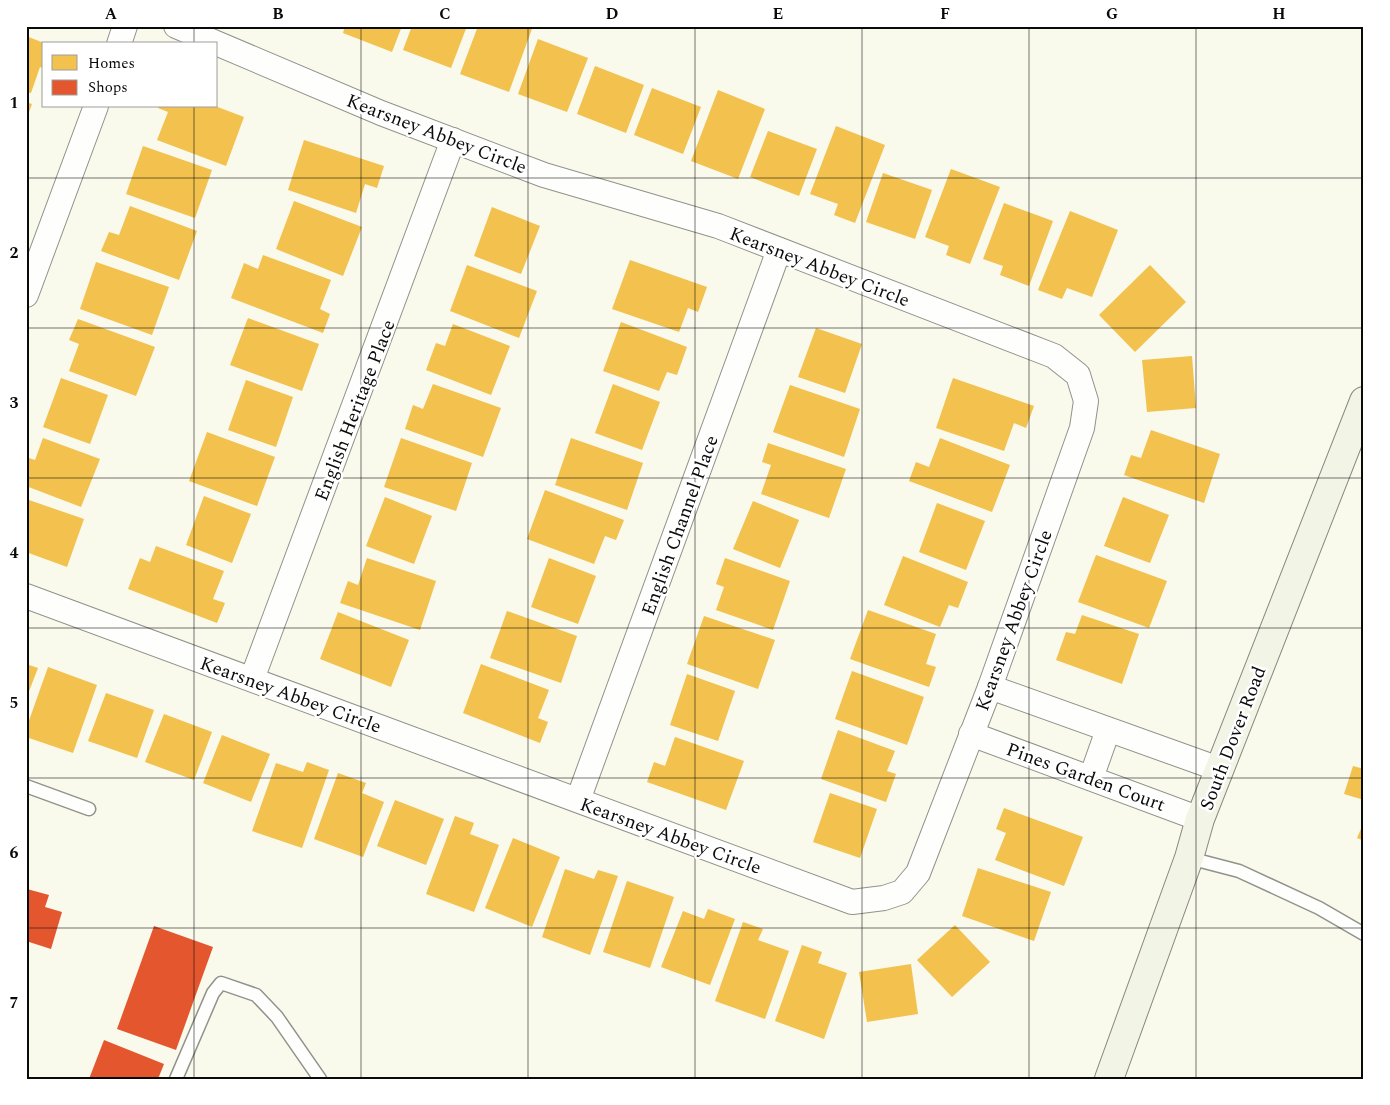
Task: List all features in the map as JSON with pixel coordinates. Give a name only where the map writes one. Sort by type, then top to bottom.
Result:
[{"type":"street","points":[[119,42],[125,26]]},
{"type":"street","name":"Kearsney Abbey Circle","points":[[176,26],[214,42]]},
{"type":"street","name":"Kearsney Abbey Circle","points":[[26,596],[852,902],[884,898],[902,892],[918,873],[990,687],[1082,428],[1086,401],[1078,375],[1054,356],[718,226],[544,175],[381,113],[218,44]]},
{"type":"street","points":[[26,294],[95,108]]},
{"type":"street","name":"English Heritage Place","points":[[252,679],[454,140]]},
{"type":"street","name":"English Channel Place","points":[[578,800],[779,250]]},
{"type":"street","name":"South Dover Road","points":[[1109,1079],[1189,858],[1200,818],[1364,400]]},
{"type":"street","points":[[990,687],[1219,770]]},
{"type":"street","points":[[1090,778],[1108,730]]},
{"type":"street","name":"Pines Garden Court","points":[[971,734],[1200,818]]},
{"type":"lane","points":[[26,786],[90,809]]},
{"type":"lane","points":[[1189,858],[1239,871],[1319,908],[1364,934]]},
{"type":"lane","points":[[176,1079],[213,992],[221,983],[256,995],[278,1017],[320,1079]]},
{"type":"building: Homes","points":[[345,26],[402,26],[392,52],[343,33]]},
{"type":"building: Homes","points":[[412,26],[467,26],[451,68],[403,50]]},
{"type":"building: Homes","points":[[478,26],[533,26],[509,92],[460,74]]},
{"type":"building: Homes","points":[[26,36],[42,42],[42,68],[40,67],[31,93],[26,92]]},
{"type":"building: Homes","points":[[538,39],[588,58],[567,112],[518,94]]},
{"type":"building: Homes","points":[[595,66],[644,85],[626,133],[577,114]]},
{"type":"building: Homes","points":[[652,88],[701,107],[683,154],[634,135]]},
{"type":"building: Homes","points":[[718,90],[765,109],[738,179],[691,161]]},
{"type":"building: Homes","points":[[26,102],[32,104],[26,120]]},
{"type":"building: Homes","points":[[218,107],[244,117],[226,166],[157,140],[168,112],[158,108]]},
{"type":"building: Homes","points":[[836,126],[885,145],[855,223],[834,215],[838,204],[810,194]]},
{"type":"building: Homes","points":[[768,131],[817,149],[799,196],[750,177]]},
{"type":"building: Homes","points":[[304,140],[384,166],[377,188],[365,184],[356,213],[288,190]]},
{"type":"building: Homes","points":[[143,146],[212,170],[195,218],[126,194]]},
{"type":"building: Homes","points":[[951,169],[1000,187],[970,264],[946,255],[949,246],[925,237]]},
{"type":"building: Homes","points":[[883,173],[932,190],[915,239],[866,222]]},
{"type":"building: Homes","points":[[294,201],[362,227],[343,276],[276,249]]},
{"type":"building: Homes","points":[[1004,203],[1053,221],[1029,286],[1000,275],[1003,266],[983,259]]},
{"type":"building: Homes","points":[[130,206],[197,231],[179,280],[101,251],[109,232],[119,235]]},
{"type":"building: Homes","points":[[492,207],[540,226],[521,274],[474,256]]},
{"type":"building: Homes","points":[[1070,211],[1118,230],[1092,297],[1067,288],[1062,299],[1038,290]]},
{"type":"building: Homes","points":[[263,255],[331,280],[320,309],[330,314],[323,333],[231,298],[244,263],[258,269]]},
{"type":"building: Homes","points":[[630,260],[707,287],[698,312],[688,308],[679,332],[612,309]]},
{"type":"building: Homes","points":[[96,262],[169,287],[152,335],[80,309]]},
{"type":"building: Homes","points":[[467,265],[537,291],[519,338],[450,311]]},
{"type":"building: Homes","points":[[1150,265],[1186,302],[1135,352],[1099,315]]},
{"type":"building: Homes","points":[[248,318],[319,344],[302,391],[230,365]]},
{"type":"building: Homes","points":[[78,319],[155,347],[136,396],[69,371],[79,344],[69,340]]},
{"type":"building: Homes","points":[[621,322],[687,347],[677,375],[667,372],[659,391],[603,371]]},
{"type":"building: Homes","points":[[453,324],[510,346],[491,395],[426,370],[436,343],[445,346]]},
{"type":"building: Homes","points":[[816,328],[862,344],[845,393],[798,377]]},
{"type":"building: Homes","points":[[1192,356],[1196,408],[1147,412],[1142,360]]},
{"type":"building: Homes","points":[[61,378],[108,395],[90,444],[43,427]]},
{"type":"building: Homes","points":[[953,378],[1034,406],[1026,428],[1014,423],[1004,451],[936,428]]},
{"type":"building: Homes","points":[[246,380],[293,397],[276,447],[228,430]]},
{"type":"building: Homes","points":[[433,384],[501,408],[483,457],[405,429],[413,405],[423,409]]},
{"type":"building: Homes","points":[[613,384],[660,402],[642,450],[595,433]]},
{"type":"building: Homes","points":[[790,385],[860,409],[844,457],[773,432]]},
{"type":"building: Homes","points":[[1151,430],[1220,454],[1204,503],[1124,475],[1131,455],[1141,458]]},
{"type":"building: Homes","points":[[207,432],[275,457],[257,506],[189,481]]},
{"type":"building: Homes","points":[[43,438],[100,459],[81,507],[26,486],[26,457],[35,460]]},
{"type":"building: Homes","points":[[401,438],[472,463],[456,511],[384,487]]},
{"type":"building: Homes","points":[[571,438],[643,463],[627,510],[555,485]]},
{"type":"building: Homes","points":[[940,438],[1010,465],[992,512],[909,481],[916,462],[929,467]]},
{"type":"building: Homes","points":[[768,443],[846,469],[829,518],[761,494],[771,465],[762,462]]},
{"type":"building: Homes","points":[[545,490],[624,520],[616,540],[605,536],[594,564],[527,539]]},
{"type":"building: Homes","points":[[204,496],[251,514],[232,563],[186,545]]},
{"type":"building: Homes","points":[[385,497],[432,516],[414,564],[366,546]]},
{"type":"building: Homes","points":[[1123,497],[1169,515],[1150,563],[1104,546]]},
{"type":"building: Homes","points":[[26,499],[84,519],[67,567],[26,552]]},
{"type":"building: Homes","points":[[753,501],[799,520],[780,568],[733,549]]},
{"type":"building: Homes","points":[[937,503],[985,521],[966,570],[919,552]]},
{"type":"building: Homes","points":[[156,546],[224,571],[213,599],[225,603],[217,623],[128,589],[140,558],[150,562]]},
{"type":"building: Homes","points":[[1096,555],[1167,581],[1149,628],[1078,602]]},
{"type":"building: Homes","points":[[903,556],[968,582],[958,608],[949,605],[940,627],[884,605]]},
{"type":"building: Homes","points":[[367,558],[436,581],[420,630],[340,603],[348,581],[358,585]]},
{"type":"building: Homes","points":[[549,558],[596,576],[578,624],[531,607]]},
{"type":"building: Homes","points":[[725,558],[790,581],[773,630],[716,610],[724,587],[716,584]]},
{"type":"building: Homes","points":[[868,610],[936,634],[926,664],[936,667],[929,687],[850,659]]},
{"type":"building: Homes","points":[[507,611],[577,636],[561,683],[490,658]]},
{"type":"building: Homes","points":[[338,612],[409,640],[391,687],[320,659]]},
{"type":"building: Homes","points":[[1082,615],[1139,634],[1122,684],[1056,660],[1066,632],[1075,634]]},
{"type":"building: Homes","points":[[704,616],[775,640],[758,689],[687,664]]},
{"type":"building: Homes","points":[[26,664],[38,668],[26,699]]},
{"type":"building: Homes","points":[[481,664],[549,690],[538,718],[548,722],[540,743],[463,713]]},
{"type":"building: Homes","points":[[48,667],[97,685],[73,753],[26,737],[26,729]]},
{"type":"building: Homes","points":[[852,671],[924,697],[907,745],[835,719]]},
{"type":"building: Homes","points":[[687,674],[735,691],[718,741],[670,725]]},
{"type":"building: Homes","points":[[106,693],[154,710],[137,758],[88,741]]},
{"type":"building: Homes","points":[[164,714],[212,732],[194,780],[145,762]]},
{"type":"building: Homes","points":[[838,730],[895,751],[887,771],[896,774],[886,802],[821,779]]},
{"type":"building: Homes","points":[[222,735],[270,754],[251,802],[203,783]]},
{"type":"building: Homes","points":[[675,737],[744,761],[726,810],[647,782],[654,762],[665,766]]},
{"type":"building: Homes","points":[[307,762],[329,770],[302,848],[252,831],[276,763],[303,772]]},
{"type":"building: Homes","points":[[1353,766],[1364,769],[1364,800],[1344,794]]},
{"type":"building: Homes","points":[[338,773],[366,783],[362,793],[384,802],[363,857],[314,839]]},
{"type":"building: Homes","points":[[830,793],[877,809],[860,858],[813,842]]},
{"type":"building: Homes","points":[[395,800],[444,819],[426,865],[377,846]]},
{"type":"building: Homes","points":[[1004,808],[1083,837],[1064,886],[995,860],[1006,833],[996,829]]},
{"type":"building: Homes","points":[[455,816],[474,823],[470,834],[499,845],[474,912],[426,894]]},
{"type":"building: Homes","points":[[1364,822],[1364,845],[1362,840],[1357,838]]},
{"type":"building: Homes","points":[[513,838],[560,857],[532,927],[485,908]]},
{"type":"building: Homes","points":[[978,868],[1051,892],[1034,941],[962,916]]},
{"type":"building: Homes","points":[[565,869],[594,879],[598,870],[618,876],[590,955],[542,937]]},
{"type":"building: Homes","points":[[627,881],[674,897],[650,968],[603,952]]},
{"type":"building: Homes","points":[[708,909],[735,919],[710,985],[661,967],[683,911],[704,919]]},
{"type":"building: Homes","points":[[743,922],[763,929],[758,940],[789,951],[765,1019],[715,1001]]},
{"type":"building: Homes","points":[[955,925],[990,962],[952,997],[917,960]]},
{"type":"building: Homes","points":[[802,945],[822,952],[818,963],[847,973],[824,1039],[775,1021]]},
{"type":"building: Homes","points":[[911,964],[918,1014],[867,1022],[859,972]]},
{"type":"building: Shops","points":[[27,889],[49,895],[45,907],[62,912],[51,949],[26,941]]},
{"type":"building: Shops","points":[[154,926],[213,947],[176,1050],[117,1029]]},
{"type":"building: Shops","points":[[104,1040],[164,1064],[158,1079],[89,1079]]}]
